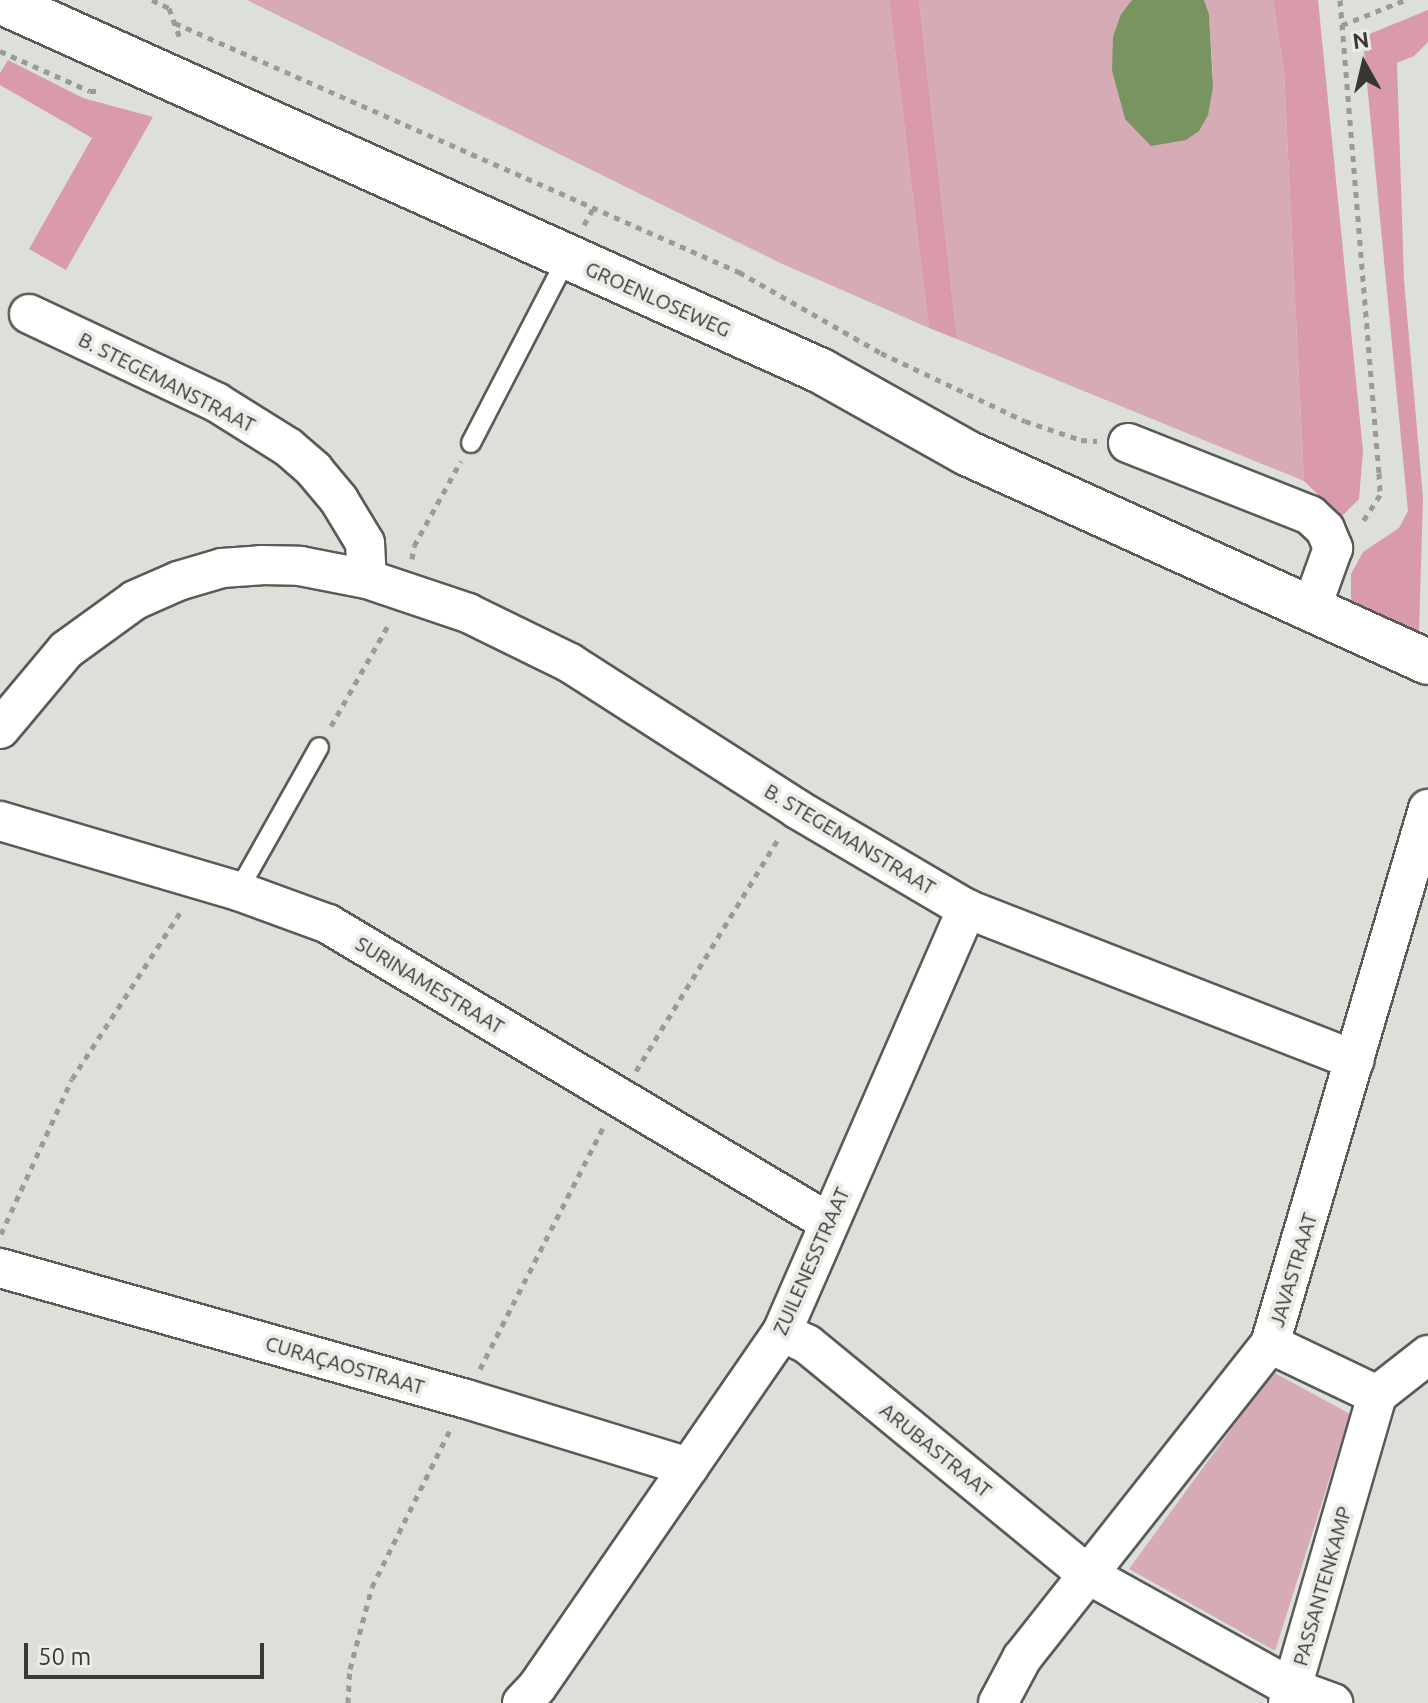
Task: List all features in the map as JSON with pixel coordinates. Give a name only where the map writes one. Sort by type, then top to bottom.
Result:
[{"type":"main road","name":"GROENLOSEWEG","points":[[0,1],[821,371],[967,453],[1428,662]]},
{"type":"street","name":"B. STEGEMANSTRAAT","points":[[29,314],[216,402],[288,447],[314,470],[339,500],[365,543],[367,579]]},
{"type":"street","points":[[1128,443],[1310,515],[1325,529],[1333,548],[1311,609]]},
{"type":"street","name":"B. STEGEMANSTRAAT","points":[[0,729],[66,650],[135,600],[178,581],[222,568],[261,565],[300,566],[367,579],[468,613],[570,663],[797,809],[967,909],[1355,1060]]},
{"type":"street","name":"JAVASTRAAT","points":[[998,1703],[1022,1658],[1270,1344],[1428,809]]},
{"type":"street","name":"SURINAMESTRAAT","points":[[0,821],[200,879],[328,924],[618,1100],[828,1222]]},
{"type":"street","name":"ZUILENESSTRAAT","points":[[522,1703],[537,1687],[782,1332],[967,909]]},
{"type":"street","name":"CURAÇAOSTRAAT","points":[[0,1268],[466,1399],[689,1467]]},
{"type":"street","name":"ARUBASTRAAT","points":[[782,1332],[807,1344],[1087,1574]]},
{"type":"street","points":[[1270,1344],[1377,1395],[1428,1355]]},
{"type":"street","name":"PASSANTENKAMP","points":[[1087,1574],[1290,1696],[1377,1395]]},
{"type":"street","points":[[1290,1696],[1333,1703]]},
{"type":"lane","points":[[471,443],[567,258]]},
{"type":"lane","points":[[238,891],[319,747]]},
{"type":"path","points":[[1333,548],[1347,540],[1366,519],[1380,495],[1340,0]]},
{"type":"path","points":[[1342,25],[1405,0]]},
{"type":"path","points":[[175,23],[739,272],[881,353],[1025,421],[1081,440],[1128,443]]},
{"type":"path","points":[[348,1703],[350,1669],[372,1587],[466,1399],[618,1100],[797,809]]},
{"type":"path","points":[[0,1236],[72,1079],[200,879]]},
{"type":"shaded area","points":[[247,0],[889,0],[929,328],[778,262]]},
{"type":"shaded area","points":[[889,0],[919,0],[957,339],[929,328]]},
{"type":"shaded area","points":[[919,0],[1132,0],[1121,14],[1112,71],[1125,119],[1213,79],[1209,14],[1204,0],[1273,0],[1284,72],[1304,481],[957,339]]},
{"type":"shaded area","points":[[1132,0],[1204,0],[1209,14],[1213,87],[1208,115],[1199,131],[1186,140],[1151,146],[1125,119],[1112,71],[1113,37],[1121,14]]},
{"type":"shaded area","points":[[1273,0],[1318,0],[1363,451],[1359,499],[1341,517],[1304,481],[1284,72]]},
{"type":"shaded area","points":[[1428,10],[1428,42],[1414,56],[1397,63],[1404,280],[1423,498],[1419,632],[1351,607],[1351,574],[1363,552],[1399,528],[1408,511],[1363,41],[1367,35]]},
{"type":"shaded area","points":[[8,60],[83,98],[153,117],[66,270],[29,249],[92,138],[0,85],[0,73]]},
{"type":"shaded area","points":[[1273,1372],[1350,1414],[1275,1651],[1129,1569]]}]
